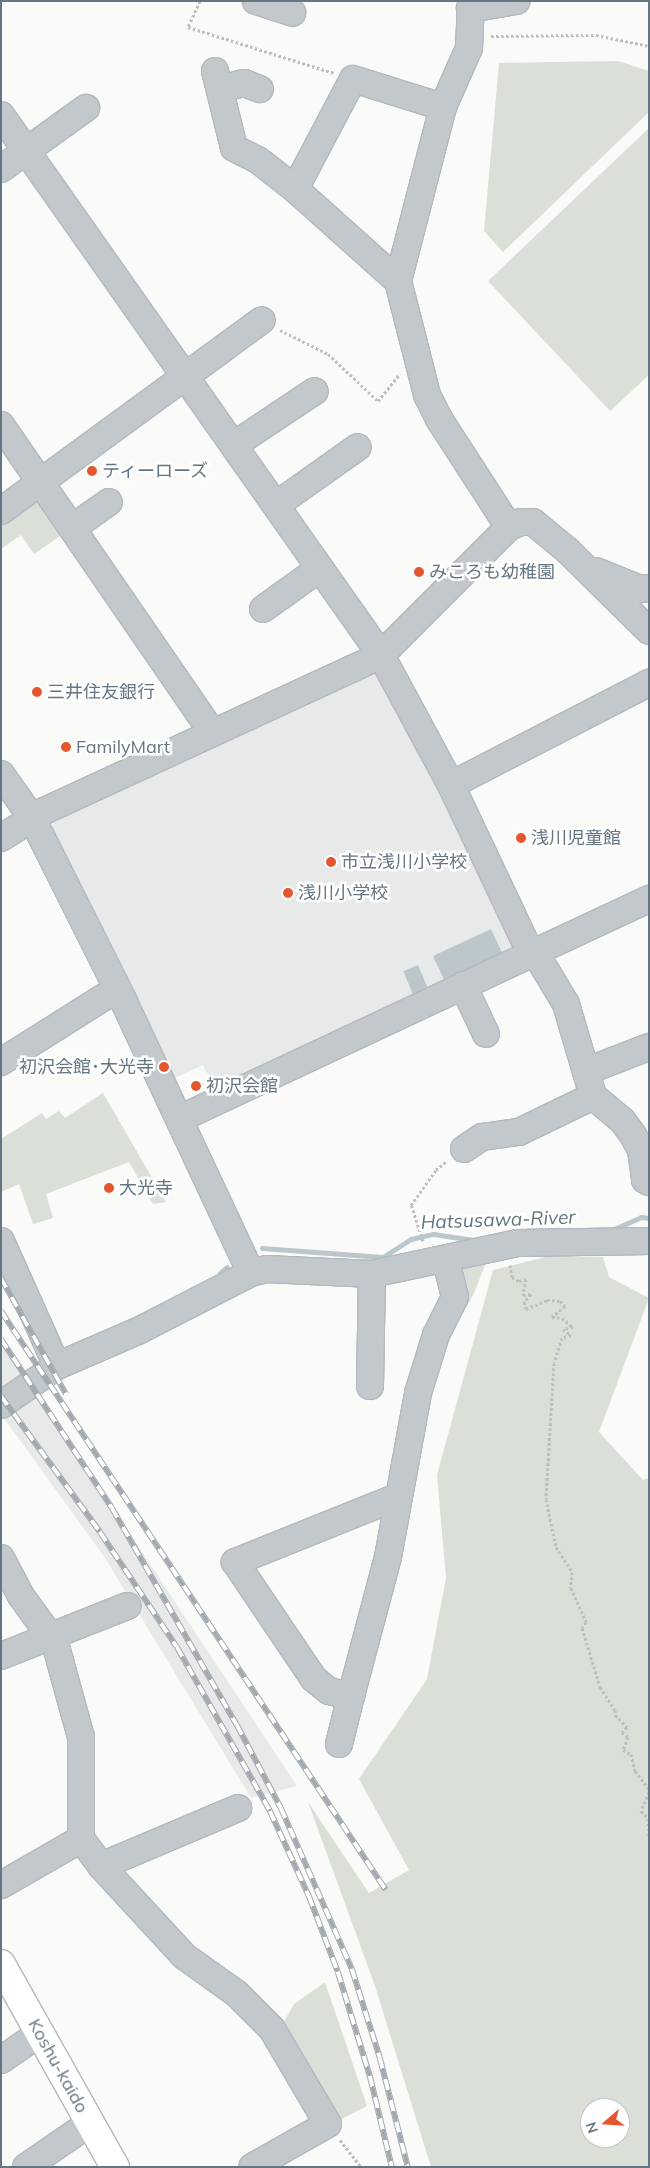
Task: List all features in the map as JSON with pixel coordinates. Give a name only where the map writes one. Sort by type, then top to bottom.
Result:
[{"type":"highway","name":"Koshu-kaido","points":[[1,1964],[115,2167]]},
{"type":"street","points":[[509,527],[485,493],[427,395],[418,353],[398,281],[443,107],[469,48],[471,5],[516,1]]},
{"type":"street","points":[[295,189],[353,79],[443,107]]},
{"type":"street","points":[[260,89],[244,83],[217,80],[234,148],[258,160],[295,189],[398,281]]},
{"type":"street","points":[[1,169],[86,108]]},
{"type":"street","points":[[1,115],[381,655],[451,785],[531,954],[539,959],[566,1004],[593,1096],[622,1120],[633,1135],[642,1150],[645,1180],[649,1182]]},
{"type":"street","points":[[1,511],[262,320]]},
{"type":"street","points":[[234,445],[315,391]]},
{"type":"street","points":[[1,425],[212,732]]},
{"type":"street","points":[[276,505],[358,446]]},
{"type":"street","points":[[72,528],[109,502]]},
{"type":"street","points":[[1,838],[32,818],[212,732],[381,655],[509,527],[521,522],[533,522],[583,565],[649,631]]},
{"type":"street","points":[[583,565],[640,589],[649,588]]},
{"type":"street","points":[[262,609],[320,568]]},
{"type":"street","points":[[451,785],[649,683]]},
{"type":"street","points":[[1,774],[32,818],[117,989],[251,1273]]},
{"type":"street","points":[[179,1119],[649,899]]},
{"type":"street","points":[[463,985],[486,1034]]},
{"type":"street","points":[[1,1062],[117,989]]},
{"type":"street","points":[[587,1071],[649,1047]]},
{"type":"street","points":[[464,1148],[482,1137],[519,1132],[593,1096]]},
{"type":"street","points":[[1,1405],[57,1366],[140,1330],[251,1273],[267,1269],[372,1274],[446,1260],[518,1243],[605,1244],[647,1233]]},
{"type":"street","points":[[1,1241],[57,1366]]},
{"type":"street","points":[[339,1744],[388,1557],[397,1497],[418,1393],[436,1335],[455,1296],[446,1260]]},
{"type":"street","points":[[370,1386],[372,1274]]},
{"type":"street","points":[[351,1696],[329,1691],[314,1679],[235,1562],[397,1497]]},
{"type":"street","points":[[1,1558],[21,1596],[55,1643],[82,1737],[81,1839],[100,1866],[184,1956],[238,1994],[272,2029],[328,2124],[252,2167]]},
{"type":"street","points":[[1,1656],[127,1606]]},
{"type":"street","points":[[100,1866],[238,1808]]},
{"type":"street","points":[[1,1884],[81,1839]]},
{"type":"street","points":[[1,2060],[40,2033]]},
{"type":"street","points":[[26,2167],[90,2123]]},
{"type":"path","points":[[200,1],[188,27],[353,79]]},
{"type":"path","points":[[469,48],[486,37],[526,34],[596,35],[649,46]]},
{"type":"path","points":[[262,320],[328,354],[378,401],[418,353]]},
{"type":"path","points":[[423,1244],[411,1205],[436,1170],[464,1148]]},
{"type":"path","points":[[492,1248],[496,1259],[508,1262],[512,1277],[519,1281],[526,1279],[523,1295],[532,1294],[524,1302],[526,1309],[547,1300],[560,1301],[566,1306],[552,1317],[562,1318],[573,1327],[563,1329],[571,1335],[562,1338],[554,1364],[546,1500],[556,1546],[572,1572],[571,1588],[586,1622],[582,1628],[600,1687],[615,1710],[615,1715],[627,1726],[622,1732],[628,1737],[622,1750],[631,1754],[635,1771],[649,1791],[641,1811],[648,1818],[649,1838]]},
{"type":"path","points":[[328,2124],[360,2167]]},
{"type":"shaded area","points":[[618,61],[649,71],[649,112],[503,252],[484,231],[499,63]]},
{"type":"shaded area","points":[[649,128],[649,375],[610,411],[488,281]]},
{"type":"shaded area","points":[[41,483],[72,528],[34,554],[21,535],[1,549],[1,511]]},
{"type":"shaded area","name":"浅川小学校","points":[[373,669],[383,675],[525,955],[219,1100],[203,1065],[173,1079],[53,832],[53,816]]},
{"type":"shaded area","points":[[491,929],[502,953],[444,980],[433,956]]},
{"type":"shaded area","points":[[418,965],[428,988],[413,994],[403,971]]},
{"type":"shaded area","points":[[103,1093],[166,1202],[153,1204],[129,1162],[46,1194],[53,1218],[33,1224],[19,1184],[1,1192],[1,1139],[42,1113],[46,1119],[59,1111],[65,1118]]},
{"type":"shaded area","points":[[492,1248],[474,1293],[451,1335],[436,1335],[446,1260]]},
{"type":"shaded area","points":[[550,1256],[603,1257],[609,1277],[649,1298],[599,1432],[643,1480],[649,1478],[649,2167],[431,2167],[375,1986],[308,1802],[369,1893],[409,1870],[359,1779],[427,1679],[446,1578],[437,1475],[493,1270]]},
{"type":"shaded area","points":[[1,1339],[297,1786],[251,1798],[105,1558],[1,1414]]},
{"type":"shaded area","points":[[325,1982],[367,2106],[336,2122],[282,2025],[294,2004]]},
{"type":"waterway","name":"Hatsusawa-River","points":[[612,1230],[641,1217],[649,1218]]},
{"type":"waterway","name":"Hatsusawa-River","points":[[262,1248],[383,1257],[411,1239],[433,1234],[474,1240]]},
{"type":"waterway","name":"Hatsusawa-River","points":[[220,1273],[227,1267]]},
{"type":"railway","points":[[1,1278],[66,1394]]},
{"type":"railway","points":[[1,1311],[386,1890]]},
{"type":"railway","points":[[1,1339],[112,1508],[237,1725],[281,1808],[352,1969],[380,2058],[408,2167]]},
{"type":"railway","points":[[1,1396],[100,1532],[177,1647],[270,1811],[309,1896],[338,1972],[370,2076],[392,2167]]},
{"type":"place","name":"ティーローズ","points":[[92,471]]},
{"type":"place","name":"みころも幼稚園","points":[[419,572]]},
{"type":"place","name":"三井住友銀行","points":[[37,692]]},
{"type":"place","name":"FamilyMart","points":[[66,747]]},
{"type":"place","name":"浅川児童館","points":[[521,838]]},
{"type":"place","name":"市立浅川小学校","points":[[331,862]]},
{"type":"place","name":"浅川小学校","points":[[288,893]]},
{"type":"place","name":"初沢会館･大光寺","points":[[164,1067]]},
{"type":"place","name":"初沢会館","points":[[196,1086]]},
{"type":"place","name":"大光寺","points":[[109,1188]]}]
